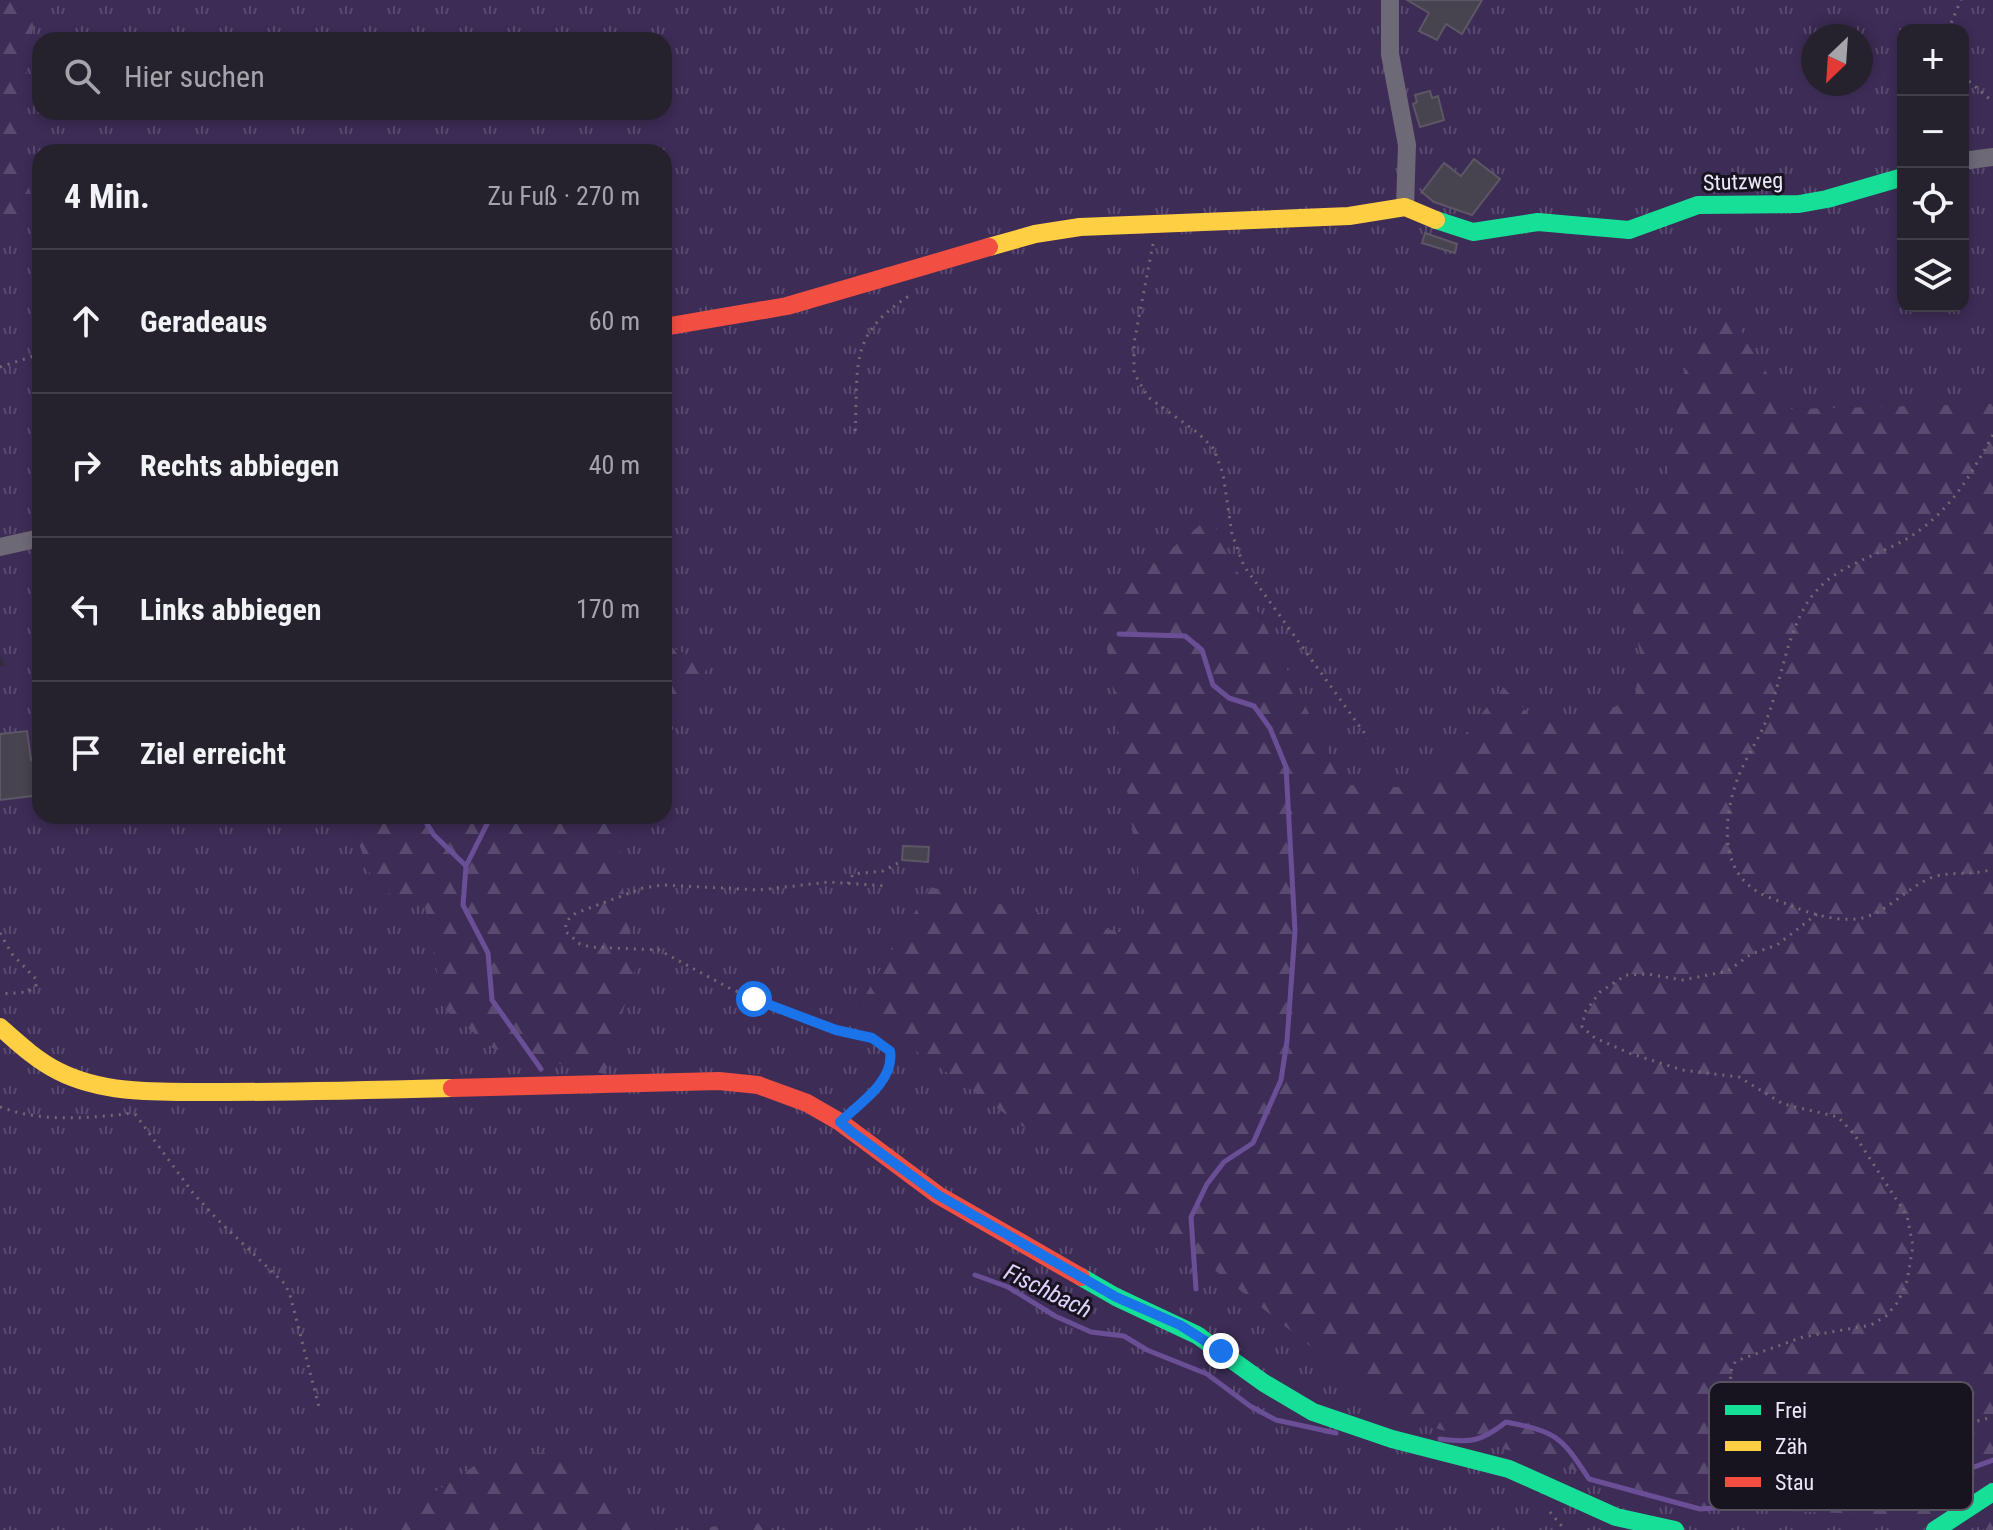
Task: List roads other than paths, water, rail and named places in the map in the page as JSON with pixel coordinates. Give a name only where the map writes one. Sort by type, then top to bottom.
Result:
[{"type":"street","points":[[672,326],[787,306],[1057,230],[1349,216],[1405,207],[1407,145],[1390,54],[1390,0]]},
{"type":"street","points":[[1969,160],[1993,157]]},
{"type":"street","name":"Stutzweg","points":[[1405,207],[1473,232],[1538,222],[1629,230],[1698,205],[1799,204],[1897,179]]},
{"type":"street","points":[[0,547],[32,540]]},
{"type":"street","points":[[0,1027],[44,1064],[75,1078],[116,1089],[192,1093],[719,1081],[773,1089],[807,1103],[840,1122],[938,1195],[1116,1297],[1197,1335],[1300,1405],[1392,1439],[1509,1469],[1616,1517],[1675,1530]]},
{"type":"street","points":[[1973,1505],[1993,1492]]},
{"type":"street","points":[[1935,1530],[1966,1510]]},
{"type":"waterway","points":[[1119,634],[1185,636],[1202,650],[1213,685],[1229,698],[1254,706],[1270,728],[1286,767],[1295,931],[1281,1080],[1253,1143],[1224,1162],[1207,1184],[1191,1217],[1196,1289]]},
{"type":"waterway","points":[[427,824],[466,866]]},
{"type":"waterway","points":[[487,824],[466,866],[463,905],[488,953],[492,1000],[541,1069]]},
{"type":"waterway","name":"Fischbach","points":[[975,1275],[1008,1287],[1055,1316],[1091,1332],[1124,1336],[1147,1350],[1207,1374],[1250,1406],[1276,1420],[1336,1433]]},
{"type":"waterway","name":"Fischbach","points":[[1440,1439],[1475,1440],[1506,1422],[1537,1429],[1564,1445],[1589,1479],[1700,1509],[1709,1508]]},
{"type":"waterway","name":"Fischbach","points":[[1973,1467],[1993,1460]]}]
